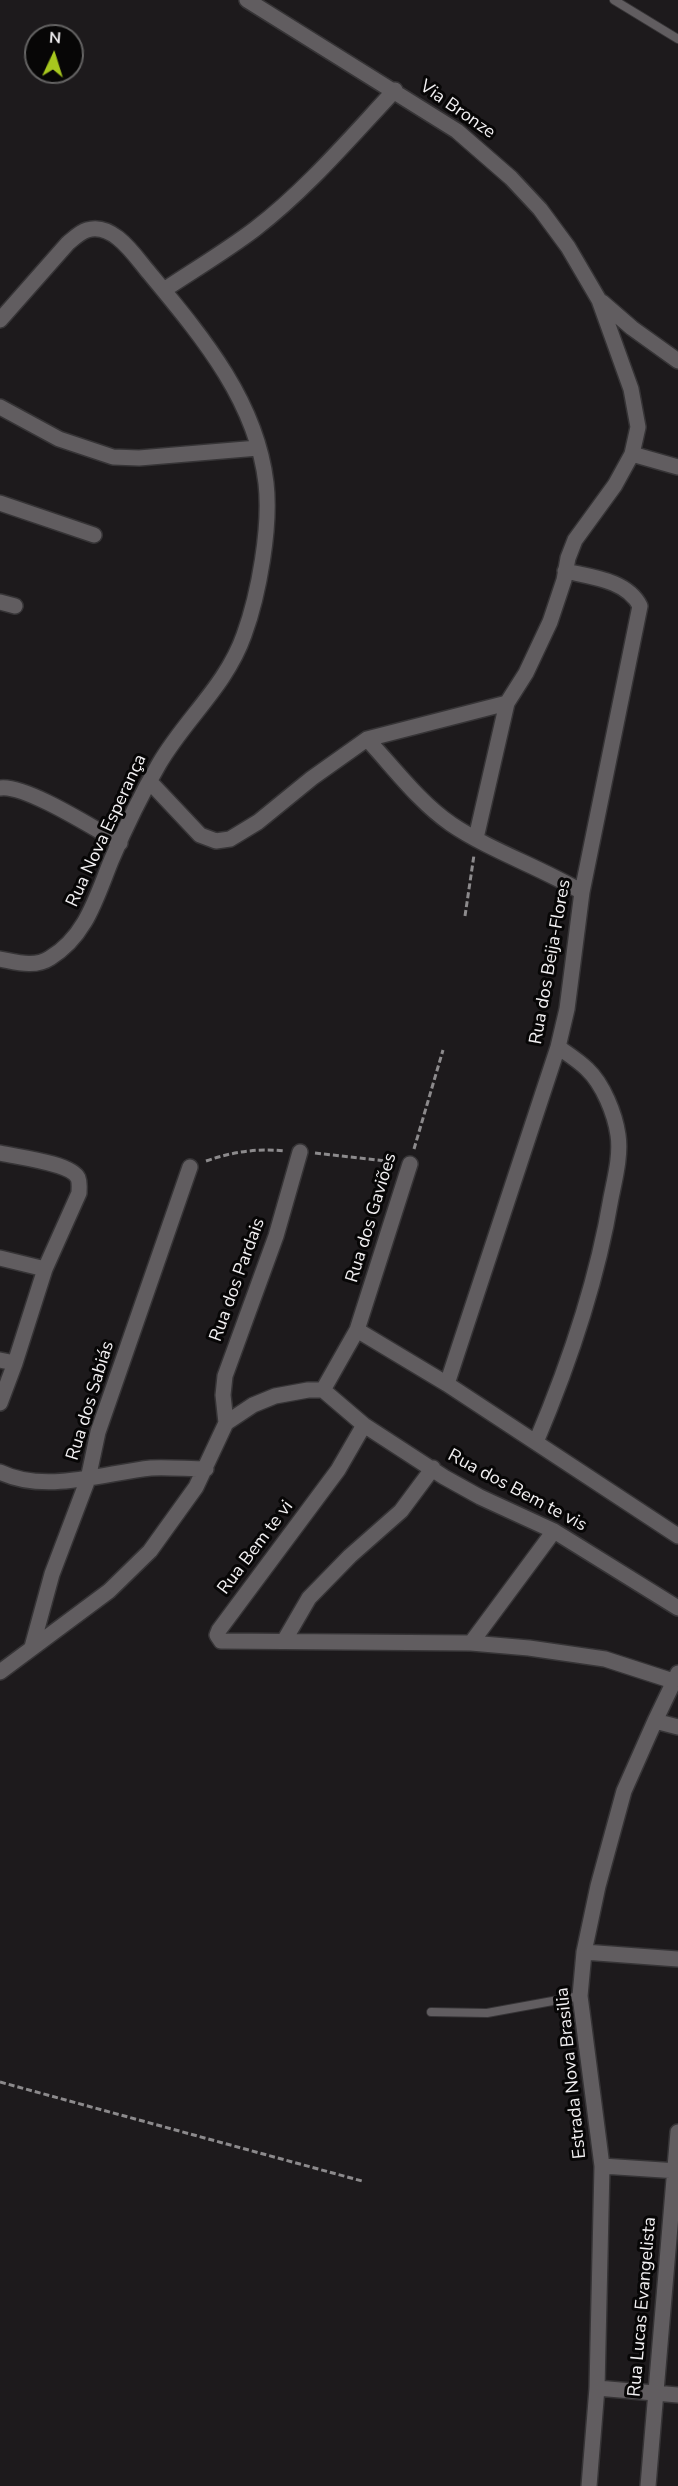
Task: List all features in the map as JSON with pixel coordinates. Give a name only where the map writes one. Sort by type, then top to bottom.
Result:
[{"type":"street","name":"Via Bronze","points":[[247,0],[395,90],[457,131],[511,178],[540,209],[568,247],[599,300]]},
{"type":"street","points":[[164,290],[255,229],[280,208],[328,162],[395,90]]},
{"type":"street","name":"Rua Nova Esperança","points":[[0,320],[68,243],[86,230],[95,229],[114,235],[131,250],[164,290],[217,359],[236,388],[249,415],[258,448],[266,482],[267,508],[263,556],[244,635],[227,672],[173,741],[150,782],[120,843],[91,914],[61,949],[41,963],[30,964],[0,959]]},
{"type":"street","points":[[599,300],[632,328],[678,361]]},
{"type":"street","points":[[476,838],[507,703],[526,672],[550,622],[575,540],[615,485],[632,454],[638,427],[637,416],[631,389],[599,300]]},
{"type":"street","points":[[0,407],[59,439],[113,457],[139,458],[258,448]]},
{"type":"street","points":[[632,454],[678,467]]},
{"type":"street","points":[[0,503],[94,535]]},
{"type":"street","name":"Rua dos Beija-Flores","points":[[447,1384],[558,1047],[567,1009],[582,892],[640,606],[636,597],[624,588],[565,571]]},
{"type":"street","points":[[150,782],[200,835],[216,841],[230,839],[258,822],[367,739],[507,703]]},
{"type":"street","points":[[367,739],[425,803],[450,824],[554,875],[582,892]]},
{"type":"street","points":[[0,788],[16,790],[55,807],[120,843]]},
{"type":"street","points":[[536,1442],[569,1360],[588,1293],[605,1232],[618,1152],[618,1136],[613,1116],[601,1089],[589,1070],[558,1047]]},
{"type":"street","name":"Rua dos Pardais","points":[[226,1423],[223,1395],[227,1367],[276,1236],[300,1152]]},
{"type":"street","points":[[0,1153],[69,1168],[78,1178],[79,1193],[8,1361],[0,1403]]},
{"type":"street","name":"Rua dos Gaviões","points":[[323,1390],[357,1330],[410,1164]]},
{"type":"street","name":"Rua dos Sabiás","points":[[32,1647],[52,1574],[88,1479],[98,1432],[190,1167]]},
{"type":"street","points":[[0,1258],[45,1269]]},
{"type":"street","points":[[357,1330],[447,1384],[678,1536]]},
{"type":"street","points":[[0,1672],[109,1591],[150,1551],[187,1501],[206,1470],[226,1423],[253,1405],[275,1396],[308,1390],[323,1390]]},
{"type":"street","name":"Rua dos Bem te vis","points":[[323,1390],[364,1425],[480,1497],[554,1531],[678,1608]]},
{"type":"street","name":"Rua Bem te vi","points":[[364,1425],[338,1470],[219,1630],[217,1635],[221,1641],[471,1643],[589,1656],[676,1677]]},
{"type":"street","points":[[0,1472],[24,1479],[59,1481],[88,1479],[151,1468],[206,1470]]},
{"type":"street","points":[[284,1641],[309,1598],[350,1556],[401,1511],[433,1468]]},
{"type":"street","points":[[471,1643],[554,1531]]},
{"type":"street","name":"Estrada Nova Brasilia","points":[[589,2486],[597,2388],[602,2166],[580,1996],[584,1952],[619,1809],[654,1720],[676,1677]]},
{"type":"street","points":[[654,1720],[678,1727]]},
{"type":"street","points":[[584,1952],[678,1959]]},
{"type":"street","name":"Rua Lucas Evangelista","points":[[648,2486],[678,2132]]},
{"type":"street","points":[[602,2166],[676,2171]]},
{"type":"street","points":[[597,2388],[678,2395]]},
{"type":"lane","points":[[614,0],[678,39]]},
{"type":"lane","points":[[431,2012],[487,2013],[580,1996]]},
{"type":"path","points":[[465,916],[476,838]]},
{"type":"path","name":"Rua dos Gaviões","points":[[410,1164],[443,1050]]},
{"type":"path","points":[[0,2082],[362,2181]]}]
